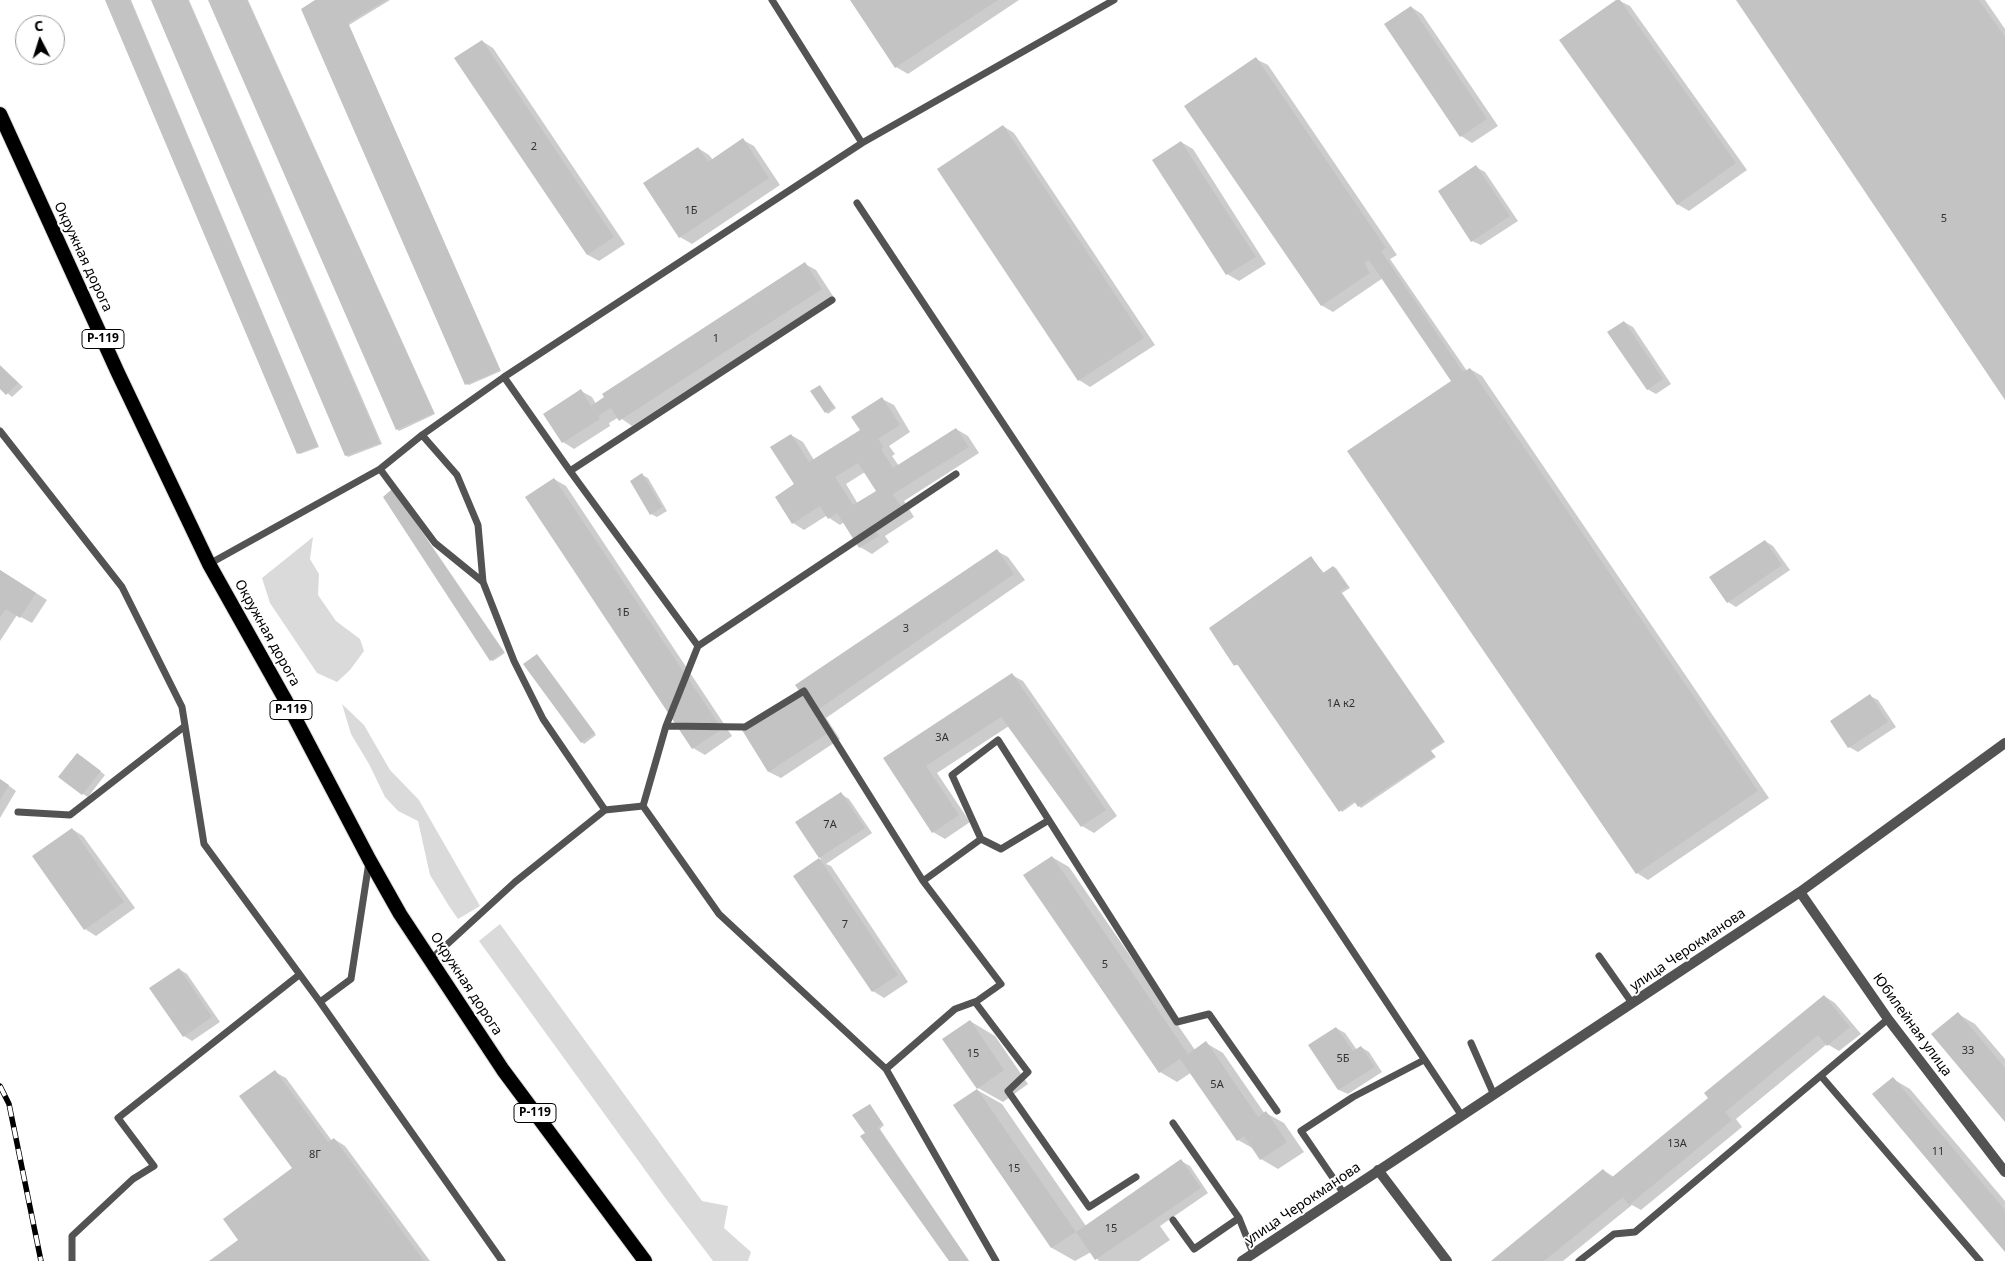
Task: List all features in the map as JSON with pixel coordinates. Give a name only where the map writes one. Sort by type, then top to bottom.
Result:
[{"type":"highway","name":"Окружная дорога","points":[[0,114],[118,373],[209,564],[286,701],[369,859],[400,914],[503,1070],[645,1261]]},
{"type":"street","name":"улица Черокманова","points":[[1242,1261],[1800,892],[2005,743]]},
{"type":"street","name":"Юбилейная улица","points":[[1800,892],[1888,1019],[2005,1172]]},
{"type":"street","name":"улица Черокманова","points":[[1378,1170],[1442,1259]]},
{"type":"lane","points":[[772,0],[862,143]]},
{"type":"lane","points":[[209,564],[380,469],[422,435],[504,377],[862,143],[1114,0]]},
{"type":"lane","points":[[857,203],[1462,1116]]},
{"type":"lane","points":[[570,471],[832,300]]},
{"type":"lane","points":[[504,377],[698,646]]},
{"type":"lane","points":[[0,431],[122,587],[182,707],[204,844],[320,1002],[502,1261]]},
{"type":"lane","points":[[422,435],[457,475],[478,525],[483,582],[514,661],[544,719],[605,810]]},
{"type":"lane","points":[[380,469],[435,543],[483,582]]},
{"type":"lane","points":[[643,806],[666,726],[698,646],[956,474]]},
{"type":"lane","points":[[666,726],[745,727],[804,691],[923,881],[1001,984],[975,1002],[955,1009],[886,1069]]},
{"type":"lane","points":[[18,812],[70,815],[185,726]]},
{"type":"lane","points":[[1049,820],[1001,849],[982,839],[952,776],[998,740],[1049,820],[1177,1022],[1209,1014],[1277,1111]]},
{"type":"lane","points":[[430,960],[515,882],[605,810],[643,806]]},
{"type":"lane","points":[[643,806],[719,914],[886,1069],[996,1261]]},
{"type":"lane","points":[[923,881],[982,839]]},
{"type":"lane","points":[[320,1002],[351,980],[369,859]]},
{"type":"lane","points":[[1599,956],[1632,1003]]},
{"type":"lane","points":[[72,1261],[72,1236],[133,1179],[154,1166],[118,1118],[299,975]]},
{"type":"lane","points":[[975,1002],[1028,1072],[1008,1091],[1090,1207],[1136,1176]]},
{"type":"lane","points":[[1579,1261],[1614,1234],[1635,1232],[1888,1019]]},
{"type":"lane","points":[[1471,1043],[1494,1095]]},
{"type":"lane","points":[[1344,1194],[1301,1130],[1352,1097],[1424,1060]]},
{"type":"lane","points":[[1821,1076],[1980,1261]]},
{"type":"lane","points":[[1173,1123],[1239,1218],[1253,1253]]},
{"type":"lane","points":[[1173,1220],[1194,1249],[1239,1218]]},
{"type":"shaded area","points":[[313,537],[310,559],[319,574],[318,595],[336,621],[360,639],[364,651],[350,670],[337,682],[317,673],[270,603],[262,578]]},
{"type":"shaded area","points":[[342,704],[364,725],[390,770],[419,800],[480,906],[458,919],[449,906],[430,875],[418,821],[398,811],[385,797],[369,764],[351,734]]},
{"type":"shaded area","points":[[500,924],[702,1201],[728,1206],[724,1228],[751,1252],[748,1261],[713,1261],[666,1199],[479,941]]},
{"type":"building","points":[[105,0],[130,0],[318,446],[297,454]]},
{"type":"building","points":[[151,0],[188,0],[380,443],[345,456]]},
{"type":"building","points":[[208,0],[247,0],[434,413],[396,430]]},
{"type":"building","points":[[315,0],[386,0],[348,23],[500,370],[465,385],[301,9]]},
{"type":"building","points":[[850,0],[998,0],[895,68]]},
{"type":"building","points":[[1616,0],[1620,0],[1736,163],[1677,205],[1559,40]]},
{"type":"building","points":[[1736,0],[1979,0],[2005,37],[2005,400]]},
{"type":"building","points":[[1411,6],[1487,119],[1460,137],[1384,24]]},
{"type":"building","points":[[482,40],[614,237],[587,255],[454,58]]},
{"type":"building","points":[[1256,57],[1386,248],[1381,251],[1463,372],[1470,368],[1758,791],[1636,874],[1347,451],[1451,381],[1369,260],[1364,263],[1370,273],[1321,306],[1184,106]]},
{"type":"building","points":[[1003,125],[1144,338],[1078,381],[937,169]]},
{"type":"building","points":[[743,138],[769,178],[679,238],[643,183],[698,147],[708,162]]},
{"type":"building","points":[[1181,141],[1256,257],[1226,275],[1152,160]]},
{"type":"building","points":[[1476,165],[1510,216],[1471,242],[1438,191]]},
{"type":"building","points":[[805,262],[822,289],[619,421],[611,408],[598,416],[600,419],[562,443],[543,414],[581,389],[591,406],[604,397],[602,394]]},
{"type":"building","points":[[1624,321],[1663,379],[1647,390],[1607,332]]},
{"type":"building","points":[[0,366],[18,383],[6,395],[0,389]]},
{"type":"building","points":[[820,385],[834,407],[825,413],[810,391]]},
{"type":"building","points":[[882,397],[900,425],[878,439],[884,447],[881,449],[893,468],[956,428],[969,447],[893,494],[904,511],[874,529],[879,536],[859,548],[837,513],[828,519],[820,506],[792,524],[775,497],[794,484],[770,447],[791,434],[809,462],[860,430],[851,417]],"holes":[[[858,463],[876,491],[853,505],[835,477]]]},
{"type":"building","points":[[642,473],[662,507],[650,515],[630,481]]},
{"type":"building","points":[[554,478],[722,729],[692,749],[525,497]]},
{"type":"building","points":[[392,489],[504,652],[490,661],[383,497]]},
{"type":"building","points":[[1765,540],[1782,565],[1727,603],[1709,577]]},
{"type":"building","points":[[997,549],[1014,574],[816,711],[830,732],[768,772],[742,730],[800,692],[795,685]]},
{"type":"building","points":[[1311,556],[1323,573],[1333,566],[1348,587],[1340,591],[1444,741],[1430,750],[1435,756],[1358,807],[1354,801],[1339,812],[1237,664],[1234,666],[1209,628]]},
{"type":"building","points":[[0,570],[36,593],[20,618],[6,609],[0,617]]},
{"type":"building","points":[[537,654],[595,733],[581,743],[523,664]]},
{"type":"building","points":[[1012,673],[1106,810],[1081,827],[1001,717],[926,766],[959,815],[932,833],[883,758]]},
{"type":"building","points":[[1870,694],[1888,722],[1848,748],[1830,721]]},
{"type":"building","points":[[77,753],[101,771],[82,795],[58,777]]},
{"type":"building","points":[[0,779],[9,785],[0,800]]},
{"type":"building","points":[[841,792],[865,828],[819,858],[795,822]]},
{"type":"building","points":[[72,828],[124,902],[84,930],[32,856]]},
{"type":"building","points":[[1052,856],[1188,1054],[1206,1041],[1258,1117],[1266,1111],[1287,1142],[1260,1160],[1244,1136],[1237,1141],[1180,1059],[1159,1073],[1023,875]]},
{"type":"building","points":[[819,858],[898,975],[872,992],[793,876]]},
{"type":"building","points":[[179,968],[212,1017],[183,1037],[149,988]]},
{"type":"building","points":[[1824,995],[1850,1027],[1827,1046],[1818,1035],[1725,1112],[1732,1120],[1629,1205],[1623,1197],[1544,1261],[1491,1261],[1603,1169],[1611,1178],[1708,1098],[1704,1093]]},
{"type":"building","points":[[1958,1012],[2005,1068],[2005,1122],[1931,1034]]},
{"type":"building","points":[[970,1020],[1004,1070],[977,1089],[942,1039]]},
{"type":"building","points":[[1336,1027],[1353,1051],[1361,1046],[1375,1067],[1338,1090],[1308,1045]]},
{"type":"building","points":[[275,1070],[328,1142],[334,1138],[424,1261],[209,1261],[238,1240],[223,1219],[292,1168],[239,1096]]},
{"type":"building","points":[[1893,1077],[2005,1210],[2005,1252],[1872,1094]]},
{"type":"building","points":[[977,1089],[1076,1232],[1051,1248],[953,1105]]},
{"type":"building","points":[[870,1104],[882,1123],[878,1128],[969,1261],[949,1261],[860,1136],[865,1133],[852,1115]]},
{"type":"building","points":[[1181,1159],[1201,1188],[1095,1260],[1076,1232]]},
{"type":"railway","points":[[0,1086],[9,1104],[41,1261]]}]
